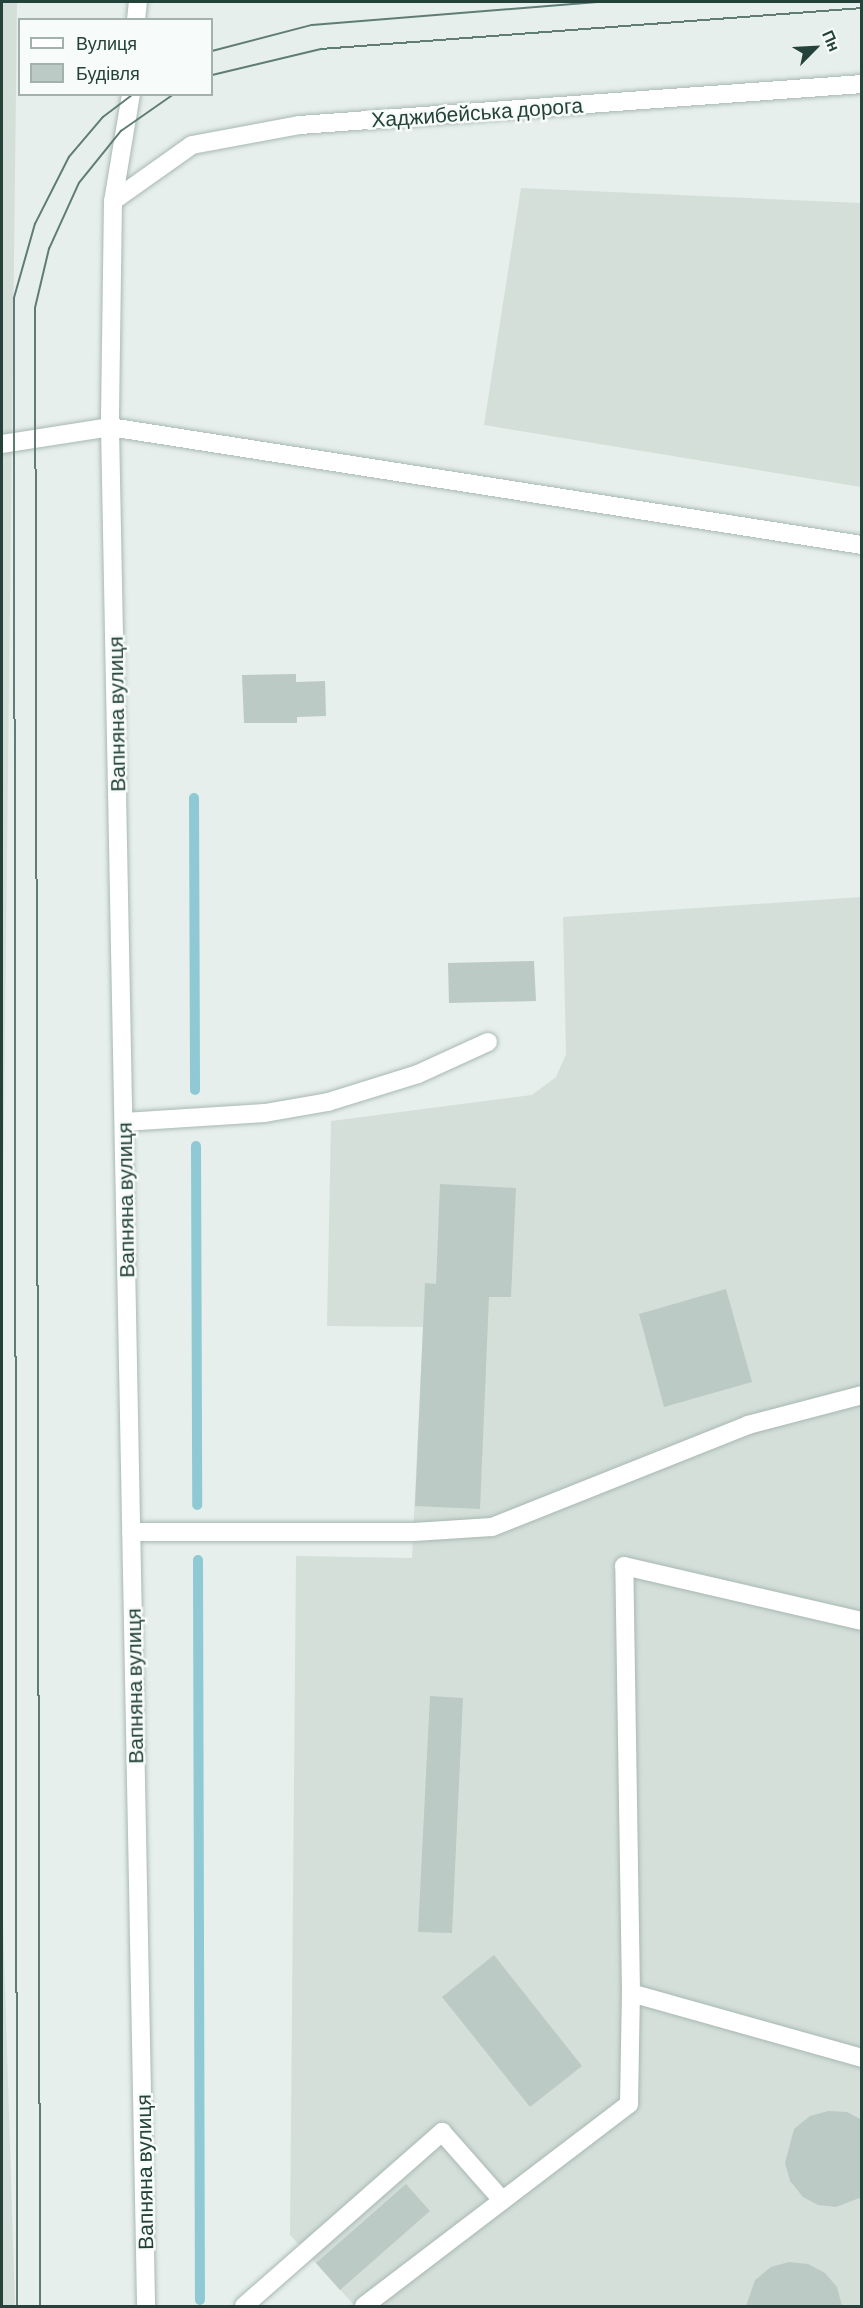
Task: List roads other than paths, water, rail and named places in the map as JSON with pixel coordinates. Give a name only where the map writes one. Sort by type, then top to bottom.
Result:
[{"type":"street","points":[[136,18],[138,2]]},
{"type":"street","name":"Хаджибейська дорога","points":[[113,201],[192,145],[300,125],[861,84]]},
{"type":"street","name":"Вапняна вулиця","points":[[131,96],[113,201],[110,427],[146,2307]]},
{"type":"street","points":[[2,444],[110,427],[861,545]]},
{"type":"street","points":[[124,1122],[265,1113],[328,1102],[418,1074],[488,1042]]},
{"type":"street","points":[[131,1532],[414,1532],[492,1527],[748,1425],[861,1395]]},
{"type":"street","points":[[364,2307],[629,2104],[631,1993],[624,1566],[861,1622]]},
{"type":"street","points":[[631,1993],[861,2058]]},
{"type":"street","points":[[244,2307],[442,2132],[502,2200]]},
{"type":"waterway","points":[[194,798],[195,1090]]},
{"type":"waterway","points":[[196,1146],[197,1505]]},
{"type":"waterway","points":[[198,1560],[200,2300]]},
{"type":"tram line","points":[[213,51],[312,25],[597,2]]},
{"type":"tram line","points":[[213,75],[321,49],[862,8]]},
{"type":"tram line","points":[[17,2306],[14,298],[35,224],[69,157],[103,117],[130,96]]},
{"type":"tram line","points":[[40,2306],[35,308],[49,249],[79,183],[121,131],[171,96]]}]
